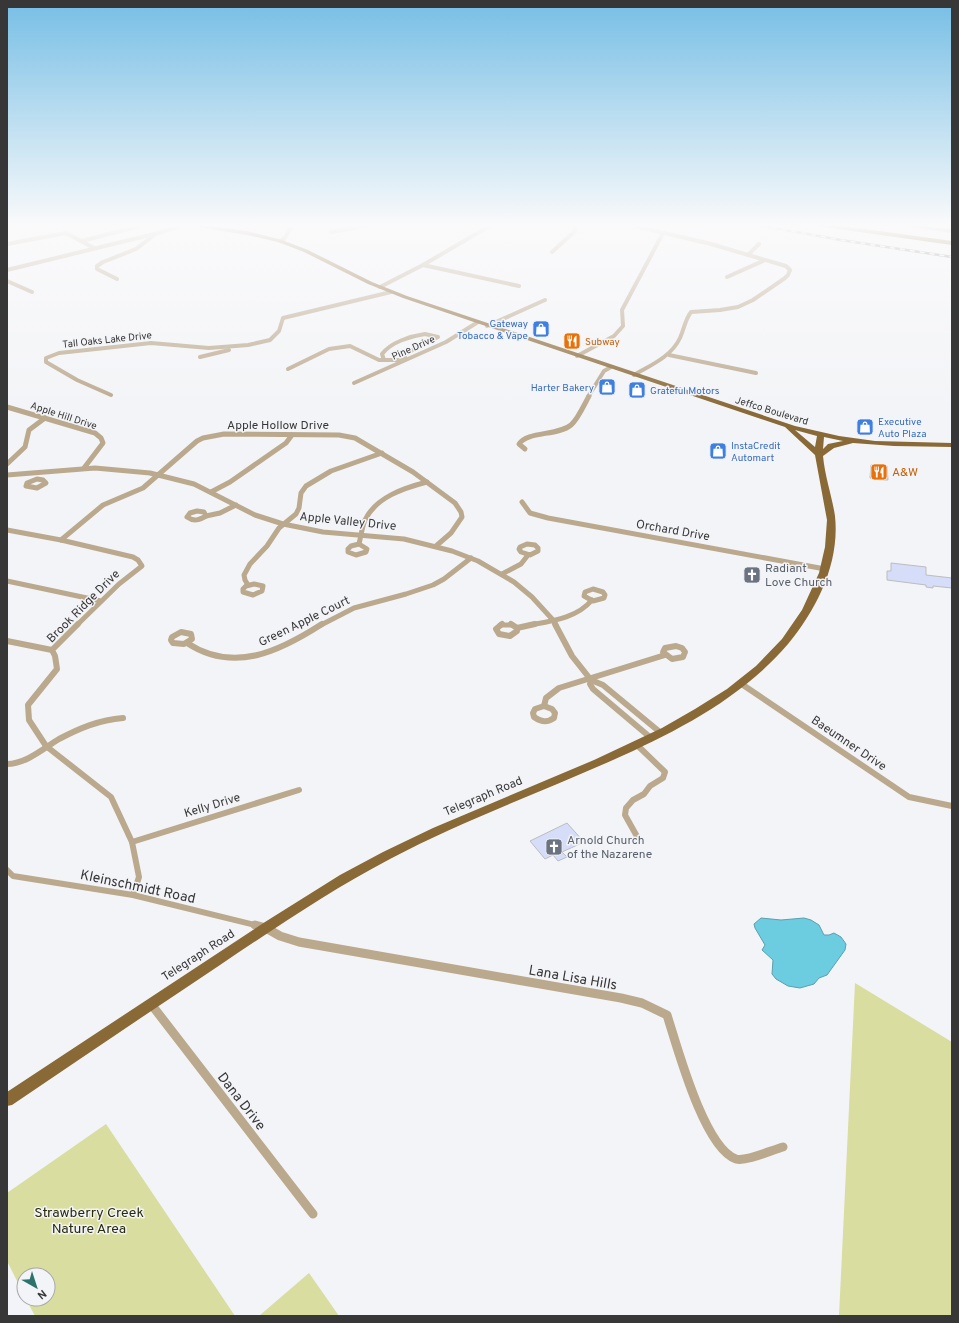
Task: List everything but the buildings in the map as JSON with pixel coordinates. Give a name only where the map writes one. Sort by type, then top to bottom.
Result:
[{"type":"main road","name":"Jeffco Boulevard","points":[[380,287],[487,326],[781,424],[821,435],[858,441],[952,446]]},
{"type":"main road","points":[[781,424],[820,455],[831,446],[858,441]]},
{"type":"main road","name":"Telegraph Road","points":[[7,1100],[336,883],[392,852],[433,833],[637,745],[711,705],[740,683],[771,655],[800,622],[817,592],[825,569],[830,548],[830,522],[818,443],[821,435]]},
{"type":"street","points":[[18,286],[32,292]]},
{"type":"street","points":[[577,356],[614,336],[623,326],[622,310],[635,286]]},
{"type":"street","points":[[634,375],[669,355],[680,337],[685,318],[691,312],[737,307],[775,286]]},
{"type":"street","name":"Tall Oaks Lake Drive","points":[[200,357],[270,340],[279,332],[283,318],[391,292]]},
{"type":"street","points":[[487,326],[545,300]]},
{"type":"street","name":"Pine Drive","points":[[354,383],[446,342],[478,322]]},
{"type":"street","points":[[288,369],[329,349],[350,346],[379,360],[384,360],[405,360],[405,354],[438,337],[431,333],[425,333],[407,339],[383,352],[382,354],[384,360]]},
{"type":"street","name":"Tall Oaks Lake Drive","points":[[111,395],[64,375],[46,362],[46,358],[77,350],[151,343],[209,348],[248,345]]},
{"type":"street","points":[[669,355],[756,373]]},
{"type":"street","points":[[525,449],[519,444],[521,441],[563,430],[572,424],[604,371],[611,367]]},
{"type":"street","name":"Apple Hill Drive","points":[[7,407],[95,433],[101,438],[103,443],[84,468]]},
{"type":"street","points":[[7,464],[24,447],[29,430],[45,418]]},
{"type":"street","name":"Apple Hollow Drive","points":[[61,540],[98,508],[136,492],[197,441],[203,438],[224,434],[339,435],[355,438],[382,453],[427,482],[455,503],[461,512],[462,517],[451,533],[436,546]]},
{"type":"street","points":[[211,492],[230,482],[286,443],[292,435]]},
{"type":"street","points":[[248,585],[244,580],[244,576],[248,567],[268,545],[283,524],[295,514],[300,504],[300,496],[303,488],[316,478],[382,453]]},
{"type":"street","name":"Apple Valley Drive","points":[[7,475],[84,468],[126,470],[158,474],[183,481],[211,492],[255,515],[283,524],[318,531],[395,538],[436,546],[471,558],[502,574],[529,594],[552,620],[572,656],[590,680],[592,687],[597,693],[656,735]]},
{"type":"street","points":[[37,479],[38,472]]},
{"type":"street","points":[[358,544],[368,513],[377,503],[427,482]]},
{"type":"street","name":"Orchard Drive","points":[[522,502],[530,513],[548,518],[825,569]]},
{"type":"street","points":[[206,516],[220,513],[236,505]]},
{"type":"street","name":"Brook Ridge Drive","points":[[7,530],[61,540],[138,560],[142,566],[119,584],[52,650],[55,656],[57,670],[28,705],[29,720],[47,746]]},
{"type":"street","points":[[502,574],[525,561],[528,555]]},
{"type":"street","name":"Green Apple Court","points":[[187,643],[204,654],[217,658],[238,658],[260,655],[302,637],[334,616],[351,609],[400,596],[436,584],[471,558]]},
{"type":"street","points":[[7,581],[101,601]]},
{"type":"street","points":[[517,628],[579,613],[587,607],[592,600]]},
{"type":"street","points":[[7,641],[52,650]]},
{"type":"street","points":[[544,706],[546,698],[556,690],[665,655]]},
{"type":"street","name":"Apple Valley Drive","points":[[590,680],[600,683],[656,735]]},
{"type":"street","name":"Baeumner Drive","points":[[740,683],[910,797],[936,804],[952,806]]},
{"type":"street","points":[[7,764],[13,764],[24,760],[47,746],[86,726],[115,718],[123,718]]},
{"type":"street","points":[[637,745],[665,772],[663,778],[650,786],[644,794],[633,800],[626,808],[625,815],[639,840]]},
{"type":"street","points":[[47,746],[111,797],[132,842],[140,877],[133,895]]},
{"type":"street","name":"Kelly Drive","points":[[132,842],[299,790]]},
{"type":"street","name":"Kleinschmidt Road","points":[[7,870],[13,876],[133,895],[266,928]]},
{"type":"street","name":"Lana Lisa Hills","points":[[266,928],[280,936],[298,942],[642,1003],[667,1016],[696,1102],[714,1137],[726,1154],[742,1160],[783,1147]]},
{"type":"street","name":"Dana Drive","points":[[151,1004],[313,1214]]},
{"type":"green space","points":[[855,983],[952,1042],[952,1316],[839,1316]]},
{"type":"green space","name":"Strawberry Creek Nature Area","points":[[106,1124],[235,1316],[35,1316],[30,1307],[56,1307],[56,1267],[16,1267],[16,1279],[7,1261],[7,1193]]},
{"type":"green space","points":[[309,1273],[339,1316],[259,1316]]},
{"type":"water","points":[[761,918],[781,920],[804,918],[811,920],[819,925],[824,935],[834,933],[841,937],[846,944],[845,950],[827,975],[819,978],[814,984],[800,988],[788,986],[776,979],[772,974],[773,960],[762,950],[765,945],[754,924]]},
{"type":"place","name":"Gateway Tobacco & Vape","points":[[541,329]]},
{"type":"place","name":"Subway","points":[[572,341]]},
{"type":"place","name":"Harter Bakery","points":[[607,387]]},
{"type":"place","name":"Grateful Motors","points":[[637,390]]},
{"type":"place","name":"Executive Auto Plaza","points":[[865,427]]},
{"type":"place","name":"InstaCredit Automart","points":[[718,451]]},
{"type":"place","name":"A&W","points":[[879,472]]},
{"type":"place","name":"Radiant Love Church","points":[[752,575]]},
{"type":"place","name":"Arnold Church of the Nazarene","points":[[554,847]]}]
